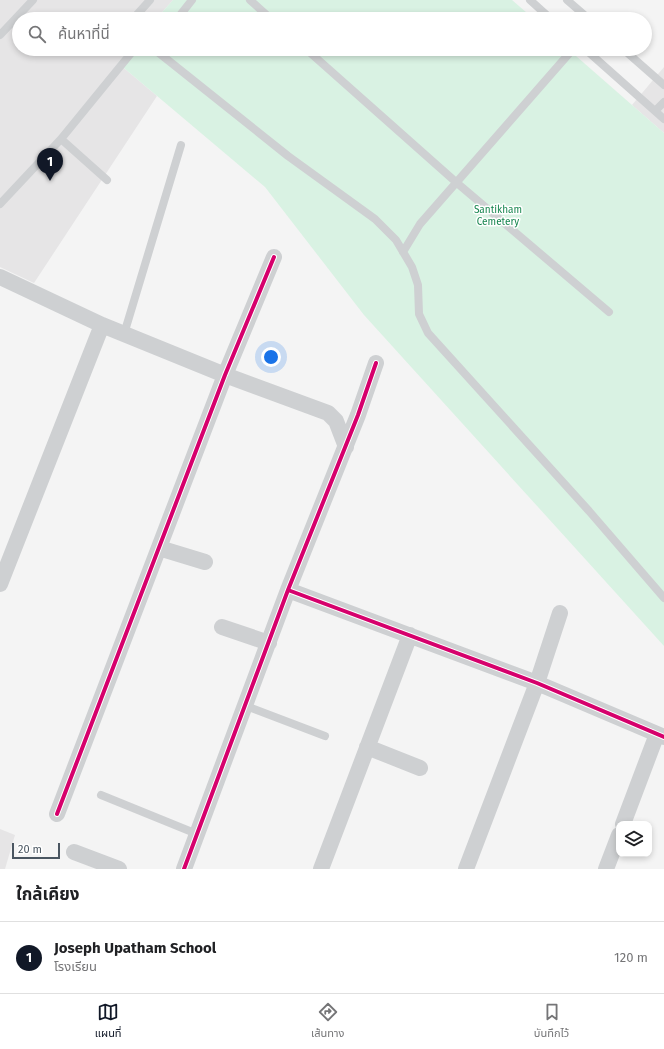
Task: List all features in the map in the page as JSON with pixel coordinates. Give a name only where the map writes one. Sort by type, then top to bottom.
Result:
[{"type":"street","points":[[57,814],[225,375],[274,257]]},
{"type":"street","points":[[0,278],[102,325],[225,375],[328,413],[336,421],[346,447]]},
{"type":"street","points":[[2,574],[102,325]]},
{"type":"street","points":[[184,869],[288,590],[346,447],[376,363]]},
{"type":"street","points":[[159,548],[205,562]]},
{"type":"street","points":[[288,590],[537,683],[661,736],[624,821]]},
{"type":"street","points":[[466,869],[537,683],[560,613]]},
{"type":"street","points":[[222,627],[269,643]]},
{"type":"street","points":[[321,869],[410,635]]},
{"type":"street","points":[[367,747],[420,768]]},
{"type":"street","points":[[606,869],[616,843]]},
{"type":"street","points":[[74,852],[93,864],[119,869]]},
{"type":"lane","points":[[22,12],[33,0]]},
{"type":"lane","points":[[139,12],[150,0]]},
{"type":"lane","points":[[183,12],[192,0]]},
{"type":"lane","points":[[250,0],[264,12]]},
{"type":"lane","points":[[530,0],[543,12]]},
{"type":"lane","points":[[567,0],[581,12]]},
{"type":"lane","points":[[0,35],[12,22]]},
{"type":"lane","points":[[0,204],[61,140],[126,56]]},
{"type":"lane","points":[[163,56],[288,156],[375,219],[396,240],[412,267],[418,285],[419,314],[428,333],[589,511],[664,598]]},
{"type":"lane","points":[[314,56],[457,182],[609,312]]},
{"type":"lane","points":[[403,252],[420,224],[566,56]]},
{"type":"lane","points":[[593,56],[664,119]]},
{"type":"lane","points":[[631,56],[664,85]]},
{"type":"lane","points":[[655,111],[664,102]]},
{"type":"lane","points":[[61,140],[107,180]]},
{"type":"lane","points":[[124,334],[181,146]]},
{"type":"lane","points":[[246,706],[325,736]]},
{"type":"lane","points":[[101,795],[197,834]]},
{"type":"shaded area","points":[[0,0],[173,0],[162,12],[12,12],[12,56],[124,56],[118,63],[157,96],[34,283],[0,267]]},
{"type":"shaded area","points":[[664,67],[664,133],[632,105]]},
{"type":"shaded area","points":[[0,829],[15,835],[5,869],[0,869]]},
{"type":"green space","points":[[173,0],[512,0],[526,12],[162,12]]},
{"type":"green space","name":"Santikham Cemetery","points":[[124,56],[576,56],[664,133],[664,646],[364,315],[265,187],[118,63]]},
{"type":"cycle path","points":[[57,814],[225,375],[274,257]]},
{"type":"cycle path","points":[[184,869],[288,590],[358,415],[376,363]]},
{"type":"cycle path","points":[[288,590],[537,683],[664,737]]},
{"type":"place","name":"Joseph Upatham School","points":[[50,181]]}]
